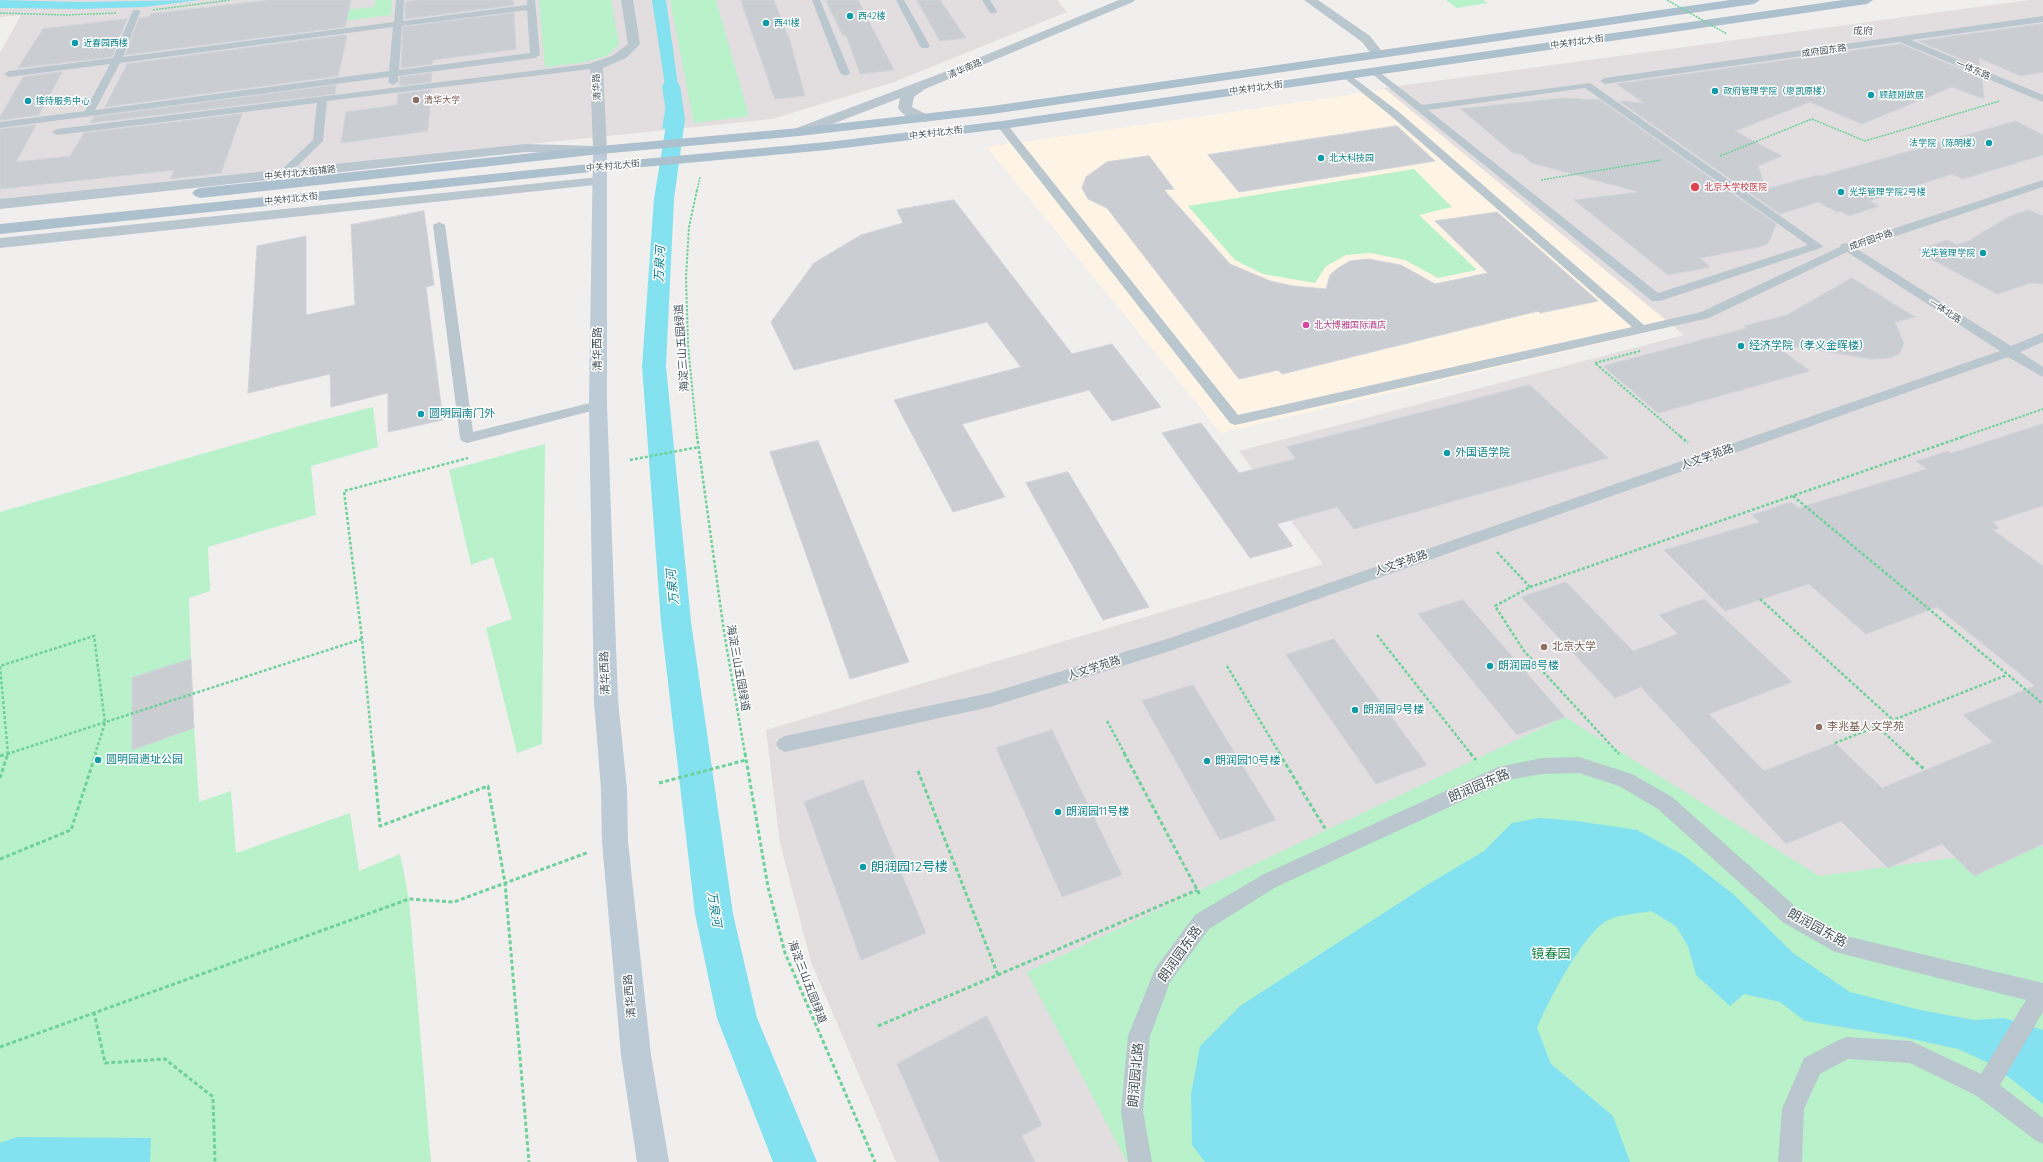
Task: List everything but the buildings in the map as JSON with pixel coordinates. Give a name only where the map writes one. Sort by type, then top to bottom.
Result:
[{"type":"main road","name":"中关村北大街","points":[[0,215],[600,150],[798,132],[992,110],[1754,0]]},
{"type":"main road","name":"中关村北大街","points":[[0,229],[248,204],[599,174],[648,163],[827,146],[1002,125],[1866,0]]},
{"type":"main road","name":"清华西路","points":[[600,150],[598,405],[606,694],[614,789],[616,842],[636,1055],[653,1162]]},
{"type":"main road","points":[[248,204],[313,210]]},
{"type":"street","name":"清华路","points":[[600,150],[596,66],[621,57],[628,52],[634,44],[626,0]]},
{"type":"street","name":"清华南路","points":[[798,132],[920,86],[1129,0]]},
{"type":"street","points":[[1310,0],[1366,39],[1378,54]]},
{"type":"street","points":[[920,86],[909,93],[905,101],[905,108],[910,113],[923,118]]},
{"type":"street","name":"中关村北大街辅路","points":[[0,204],[526,148],[600,150]]},
{"type":"street","points":[[0,243],[313,210],[599,174]]},
{"type":"lane","points":[[392,89],[400,0]]},
{"type":"lane","points":[[816,0],[845,73]]},
{"type":"lane","points":[[900,0],[925,46]]},
{"type":"lane","points":[[986,0],[993,11]]},
{"type":"lane","points":[[0,125],[535,54],[532,4],[9,74]]},
{"type":"lane","points":[[89,112],[117,59],[136,12]]},
{"type":"lane","name":"成府园东路","points":[[1605,81],[2043,19]]},
{"type":"lane","name":"一体东路","points":[[1902,40],[2043,99]]},
{"type":"lane","points":[[57,132],[392,89],[596,66]]},
{"type":"lane","points":[[1374,71],[1656,298],[1817,246],[1587,86],[1420,108]]},
{"type":"lane","points":[[1346,75],[1395,114],[1640,329]]},
{"type":"lane","points":[[282,175],[318,141],[322,99]]},
{"type":"lane","name":"成府园中路","points":[[1002,125],[1235,420],[1640,329],[1706,316],[1846,247],[2043,183]]},
{"type":"lane","points":[[439,225],[467,438],[598,405]]},
{"type":"lane","name":"一体北路","points":[[1846,247],[2043,373]]},
{"type":"lane","name":"人文学苑路","points":[[784,744],[990,700],[1170,644],[2008,352],[2043,337]]},
{"type":"lane","name":"朗润园东路","points":[[1139,1036],[1162,976],[1202,922],[1269,881],[1338,849],[1505,773],[1542,766],[1579,765],[1625,780],[1665,803],[1791,916],[1842,945],[2042,994]]},
{"type":"lane","points":[[1985,1088],[2042,994]]},
{"type":"lane","name":"朗润园北路","points":[[1139,1036],[1132,1111],[1140,1162]]},
{"type":"lane","points":[[1790,1162],[1793,1109],[1812,1066],[1846,1048],[1911,1052],[1985,1088],[2043,1132]]},
{"type":"path","points":[[0,13],[66,15],[136,12],[230,0]]},
{"type":"path","points":[[1667,0],[1727,34]]},
{"type":"path","points":[[1715,158],[1812,119],[1865,141],[2027,93]]},
{"type":"path","name":"海淀三山五园绿道","points":[[705,157],[693,203],[689,227],[686,277],[688,345],[699,447],[724,632],[768,887],[785,953],[875,1162]]},
{"type":"path","points":[[1515,184],[1655,161]]},
{"type":"path","points":[[1640,351],[1595,363],[1706,457]]},
{"type":"path","points":[[1622,756],[1524,651],[1495,606],[1530,586],[2043,409]]},
{"type":"path","points":[[467,438],[471,457],[344,491],[362,639],[380,826],[488,786],[505,883],[529,1162]]},
{"type":"path","points":[[630,460],[699,447]]},
{"type":"path","points":[[1792,496],[2043,704]]},
{"type":"path","points":[[1481,535],[1530,586]]},
{"type":"path","points":[[1760,599],[1893,720]]},
{"type":"path","points":[[1377,635],[1491,780]]},
{"type":"path","points":[[0,778],[8,753],[0,666],[94,636],[105,723],[71,830],[0,859]]},
{"type":"path","points":[[0,756],[362,639]]},
{"type":"path","points":[[1227,666],[1338,849]]},
{"type":"path","points":[[1835,743],[2008,675]]},
{"type":"path","points":[[1107,722],[1212,916]]},
{"type":"path","points":[[1877,726],[1925,770]]},
{"type":"path","points":[[659,783],[746,760]]},
{"type":"path","points":[[918,771],[998,975]]},
{"type":"path","points":[[0,1047],[409,899],[454,902],[616,842]]},
{"type":"path","points":[[878,1026],[1197,890]]},
{"type":"path","points":[[94,1012],[105,1063],[165,1059],[213,1097],[215,1162]]},
{"type":"shaded area","name":"清华大学","points":[[0,0],[1057,0],[1067,12],[894,82],[772,119],[0,199],[0,53],[21,15],[0,17]]},
{"type":"shaded area","name":"北京大学","points":[[2029,0],[2043,0],[2043,1162],[896,1162],[811,962],[780,843],[766,730],[1323,564],[1239,451],[1684,335],[1384,88]]},
{"type":"shaded area","points":[[1578,62],[1840,247],[1657,330],[1221,433],[987,147]]},
{"type":"green space","points":[[375,0],[392,0],[391,15],[342,21],[344,10],[374,7]]},
{"type":"green space","points":[[539,0],[611,0],[619,44],[607,56],[580,63],[545,67]]},
{"type":"green space","points":[[670,0],[716,0],[749,116],[694,123]]},
{"type":"green space","points":[[1446,0],[1483,0],[1488,3],[1457,8]]},
{"type":"green space","points":[[1414,169],[1452,207],[1419,215],[1477,270],[1438,278],[1405,260],[1371,253],[1346,255],[1326,266],[1315,283],[1263,274],[1235,260],[1188,206]]},
{"type":"green space","name":"圆明园遗址公园","points":[[373,407],[378,447],[311,466],[316,515],[208,547],[210,591],[189,598],[192,693],[199,802],[231,791],[236,853],[350,813],[359,871],[400,854],[409,899],[431,1162],[0,1162],[0,512],[303,425]]},
{"type":"green space","points":[[545,444],[542,744],[517,753],[486,628],[512,619],[493,557],[471,565],[449,470]]},
{"type":"green space","name":"镜春园","points":[[1565,717],[1819,876],[2043,846],[2043,1162],[1127,1162],[1027,972]]},
{"type":"water","points":[[0,0],[82,2],[200,0],[144,7],[79,9],[0,8]]},
{"type":"water","points":[[652,0],[666,0],[684,127],[662,129],[666,105],[665,86]]},
{"type":"water","points":[[1539,818],[1577,821],[1637,830],[1683,855],[1733,894],[1793,953],[1850,992],[1920,1010],[1974,1020],[2004,1018],[2043,1030],[2043,1104],[1993,1065],[1958,1049],[1903,1037],[1805,1021],[1780,1002],[1744,994],[1730,1006],[1696,975],[1688,946],[1676,926],[1651,911],[1613,918],[1598,927],[1577,953],[1567,969],[1537,1028],[1551,1064],[1613,1116],[1630,1162],[1205,1162],[1192,1145],[1191,1094],[1200,1046],[1240,1006],[1427,885],[1484,851],[1512,823]]},
{"type":"water","points":[[17,1137],[151,1138],[150,1162],[0,1162],[0,1143]]},
{"type":"waterway","name":"万泉河","points":[[671,86],[676,119],[664,199],[654,366],[676,622],[714,914],[737,1018],[795,1162]]},
{"type":"place","name":"西42楼","points":[[850,16]]},
{"type":"place","name":"西41楼","points":[[766,23]]},
{"type":"place","name":"近春园西楼","points":[[75,43]]},
{"type":"place","name":"政府管理学院（廖凯原楼）","points":[[1715,91]]},
{"type":"place","name":"顾颉刚故居","points":[[1871,95]]},
{"type":"place","name":"清华大学","points":[[416,100]]},
{"type":"place","name":"接待服务中心","points":[[28,101]]},
{"type":"place","name":"法学院（陈明楼）","points":[[1989,143]]},
{"type":"place","name":"北大科技园","points":[[1321,158]]},
{"type":"place","name":"北京大学校医院","points":[[1695,187]]},
{"type":"place","name":"光华管理学院2号楼","points":[[1841,192]]},
{"type":"place","name":"光华管理学院","points":[[1983,253]]},
{"type":"place","name":"北大博雅国际酒店","points":[[1306,325]]},
{"type":"place","name":"经济学院（孝义金晖楼）","points":[[1741,346]]},
{"type":"place","name":"圆明园南门外","points":[[421,414]]},
{"type":"place","name":"外国语学院","points":[[1447,453]]},
{"type":"place","name":"北京大学","points":[[1544,647]]},
{"type":"place","name":"朗润园8号楼","points":[[1490,666]]},
{"type":"place","name":"朗润园9号楼","points":[[1355,710]]},
{"type":"place","name":"李兆基人文学苑","points":[[1819,727]]},
{"type":"place","name":"圆明园遗址公园","points":[[98,760]]},
{"type":"place","name":"朗润园10号楼","points":[[1207,761]]},
{"type":"place","name":"朗润园11号楼","points":[[1058,812]]},
{"type":"place","name":"朗润园12号楼","points":[[863,867]]},
{"type":"district","name":"成府","points":[[1863,31]]}]
